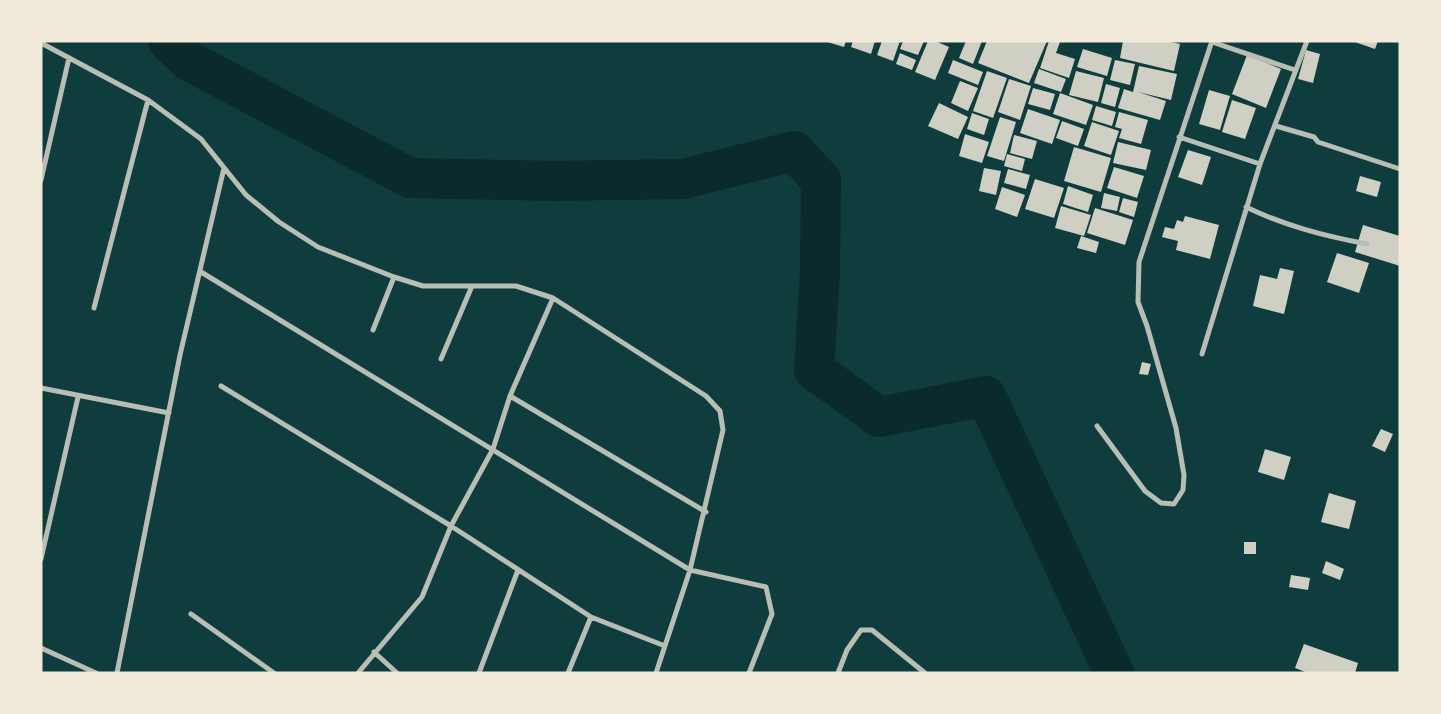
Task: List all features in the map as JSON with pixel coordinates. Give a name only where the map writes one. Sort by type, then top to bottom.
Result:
[{"type":"street","points":[[1202,354],[1260,164],[1307,41]]},
{"type":"street","points":[[1097,426],[1145,491],[1161,503],[1174,504],[1183,490],[1184,475],[1176,428],[1148,326],[1138,302],[1139,262],[1212,42],[1296,70]]},
{"type":"street","points":[[41,43],[148,100],[201,139],[246,195],[279,222],[318,248],[423,286],[516,286],[553,298],[706,396],[720,411],[723,430],[706,512],[690,570],[656,673]]},
{"type":"street","points":[[41,180],[69,58]]},
{"type":"street","points":[[94,308],[148,100]]},
{"type":"street","points":[[1276,126],[1314,136],[1318,142],[1400,169]]},
{"type":"street","points":[[1179,137],[1260,164]]},
{"type":"street","points":[[116,673],[180,355],[224,168]]},
{"type":"street","points":[[1246,208],[1274,221],[1324,236],[1367,244]]},
{"type":"street","points":[[200,272],[690,570],[766,587],[772,614],[749,673]]},
{"type":"street","points":[[373,330],[394,277]]},
{"type":"street","points":[[441,359],[472,286]]},
{"type":"street","points":[[358,673],[422,597],[451,526],[493,449],[510,396],[553,298]]},
{"type":"street","points":[[221,386],[451,526],[591,617],[665,646]]},
{"type":"street","points":[[41,388],[78,397],[169,413]]},
{"type":"street","points":[[510,396],[706,512]]},
{"type":"street","points":[[41,559],[78,397]]},
{"type":"street","points":[[479,673],[518,570]]},
{"type":"street","points":[[191,614],[274,673]]},
{"type":"street","points":[[568,673],[591,617]]},
{"type":"street","points":[[838,673],[847,650],[861,630],[872,630],[925,673]]},
{"type":"street","points":[[41,648],[96,673]]},
{"type":"street","points":[[374,652],[398,673]]},
{"type":"building","points":[[824,41],[846,41],[844,47]]},
{"type":"building","points":[[853,41],[875,41],[871,54],[851,47]]},
{"type":"building","points":[[882,41],[900,41],[893,61],[877,55]]},
{"type":"building","points":[[903,41],[924,41],[918,55],[900,49]]},
{"type":"building","points":[[928,41],[935,41],[949,47],[935,80],[915,72]]},
{"type":"building","points":[[966,41],[982,41],[973,64],[959,58]]},
{"type":"building","points":[[987,41],[1047,41],[1029,83],[978,63]]},
{"type":"building","points":[[1049,41],[1060,42],[1056,53],[1075,59],[1069,78],[1040,68]]},
{"type":"building","points":[[1123,41],[1166,41],[1180,44],[1174,71],[1120,58]]},
{"type":"building","points":[[1352,41],[1378,41],[1375,49]]},
{"type":"building","points":[[1083,49],[1112,58],[1107,76],[1077,67]]},
{"type":"building","points":[[1306,50],[1320,54],[1313,83],[1298,79]]},
{"type":"building","points":[[900,53],[916,60],[912,70],[896,64]]},
{"type":"building","points":[[1247,55],[1281,69],[1266,108],[1232,94]]},
{"type":"building","points":[[953,60],[983,72],[978,85],[948,73]]},
{"type":"building","points":[[1115,60],[1135,64],[1130,85],[1110,80]]},
{"type":"building","points":[[1139,66],[1177,74],[1171,100],[1138,92],[1166,101],[1160,120],[1118,108],[1124,89],[1133,92]]},
{"type":"building","points":[[1039,69],[1066,79],[1061,92],[1034,83]]},
{"type":"building","points":[[987,71],[1007,78],[993,118],[973,111]]},
{"type":"building","points":[[1076,71],[1104,78],[1098,102],[1069,95]]},
{"type":"building","points":[[1009,79],[1031,86],[1020,120],[998,112]]},
{"type":"building","points":[[960,81],[978,88],[968,111],[951,103]]},
{"type":"building","points":[[1106,84],[1120,88],[1115,107],[1101,103]]},
{"type":"building","points":[[1033,88],[1055,94],[1050,110],[1028,104]]},
{"type":"building","points":[[1209,90],[1230,96],[1220,130],[1199,124]]},
{"type":"building","points":[[1060,93],[1093,105],[1086,125],[1053,114]]},
{"type":"building","points":[[1232,100],[1256,108],[1245,139],[1222,132]]},
{"type":"building","points":[[939,103],[968,117],[958,139],[928,126]]},
{"type":"building","points":[[1096,106],[1116,112],[1112,126],[1092,120]]},
{"type":"building","points":[[1028,109],[1060,120],[1052,144],[1020,133]]},
{"type":"building","points":[[1119,112],[1148,120],[1141,144],[1119,138],[1122,129],[1115,127]]},
{"type":"building","points":[[972,113],[989,119],[984,135],[967,129]]},
{"type":"building","points":[[1000,117],[1016,122],[1004,161],[987,156]]},
{"type":"building","points":[[1062,121],[1084,129],[1078,146],[1056,138]]},
{"type":"building","points":[[1092,122],[1119,131],[1111,155],[1084,146]]},
{"type":"building","points":[[965,134],[989,142],[982,163],[959,156]]},
{"type":"building","points":[[1014,135],[1037,141],[1032,159],[1010,153]]},
{"type":"building","points":[[1118,142],[1151,150],[1146,170],[1113,163]]},
{"type":"building","points":[[1074,147],[1111,158],[1101,192],[1064,181]]},
{"type":"building","points":[[1188,150],[1211,157],[1202,185],[1178,177]]},
{"type":"building","points":[[1007,154],[1025,159],[1022,171],[1004,166]]},
{"type":"building","points":[[1114,167],[1144,176],[1137,198],[1107,188]]},
{"type":"building","points":[[984,168],[1001,171],[996,195],[979,191]]},
{"type":"building","points":[[1008,169],[1030,175],[1026,189],[1004,183]]},
{"type":"building","points":[[1360,176],[1381,182],[1377,197],[1356,191]]},
{"type":"building","points":[[1035,179],[1064,188],[1054,218],[1025,209]]},
{"type":"building","points":[[1068,186],[1093,195],[1088,212],[1063,204]]},
{"type":"building","points":[[1002,187],[1025,195],[1017,217],[995,209]]},
{"type":"building","points":[[1104,193],[1120,197],[1117,211],[1101,208]]},
{"type":"building","points":[[1123,198],[1138,202],[1134,217],[1119,212]]},
{"type":"building","points":[[1061,206],[1091,215],[1084,236],[1055,228]]},
{"type":"building","points":[[1095,208],[1133,220],[1125,245],[1087,233]]},
{"type":"building","points":[[1185,216],[1219,225],[1210,259],[1176,250],[1178,241],[1162,237],[1165,227],[1174,229],[1177,220],[1183,222]]},
{"type":"building","points":[[1363,225],[1400,236],[1400,266],[1355,252]]},
{"type":"building","points":[[1081,236],[1099,242],[1096,253],[1077,248]]},
{"type":"building","points":[[1337,253],[1369,263],[1359,293],[1327,282]]},
{"type":"building","points":[[1280,268],[1294,271],[1284,314],[1253,306],[1260,275],[1277,279]]},
{"type":"building","points":[[1142,362],[1151,364],[1148,375],[1139,374]]},
{"type":"building","points":[[1381,429],[1393,434],[1385,452],[1372,446]]},
{"type":"building","points":[[1265,449],[1291,457],[1284,480],[1258,472]]},
{"type":"building","points":[[1329,493],[1356,501],[1349,529],[1321,522]]},
{"type":"building","points":[[1244,542],[1256,542],[1256,554],[1244,554]]},
{"type":"building","points":[[1326,561],[1344,569],[1340,580],[1322,573]]},
{"type":"building","points":[[1291,575],[1310,578],[1308,590],[1289,587]]},
{"type":"building","points":[[1304,644],[1358,663],[1355,673],[1308,673],[1295,668]]},
{"type":"waterway","points":[[168,41],[189,61],[410,178],[553,181],[683,179],[794,151],[821,180],[820,272],[814,370],[879,417],[986,396],[1114,673]]}]
